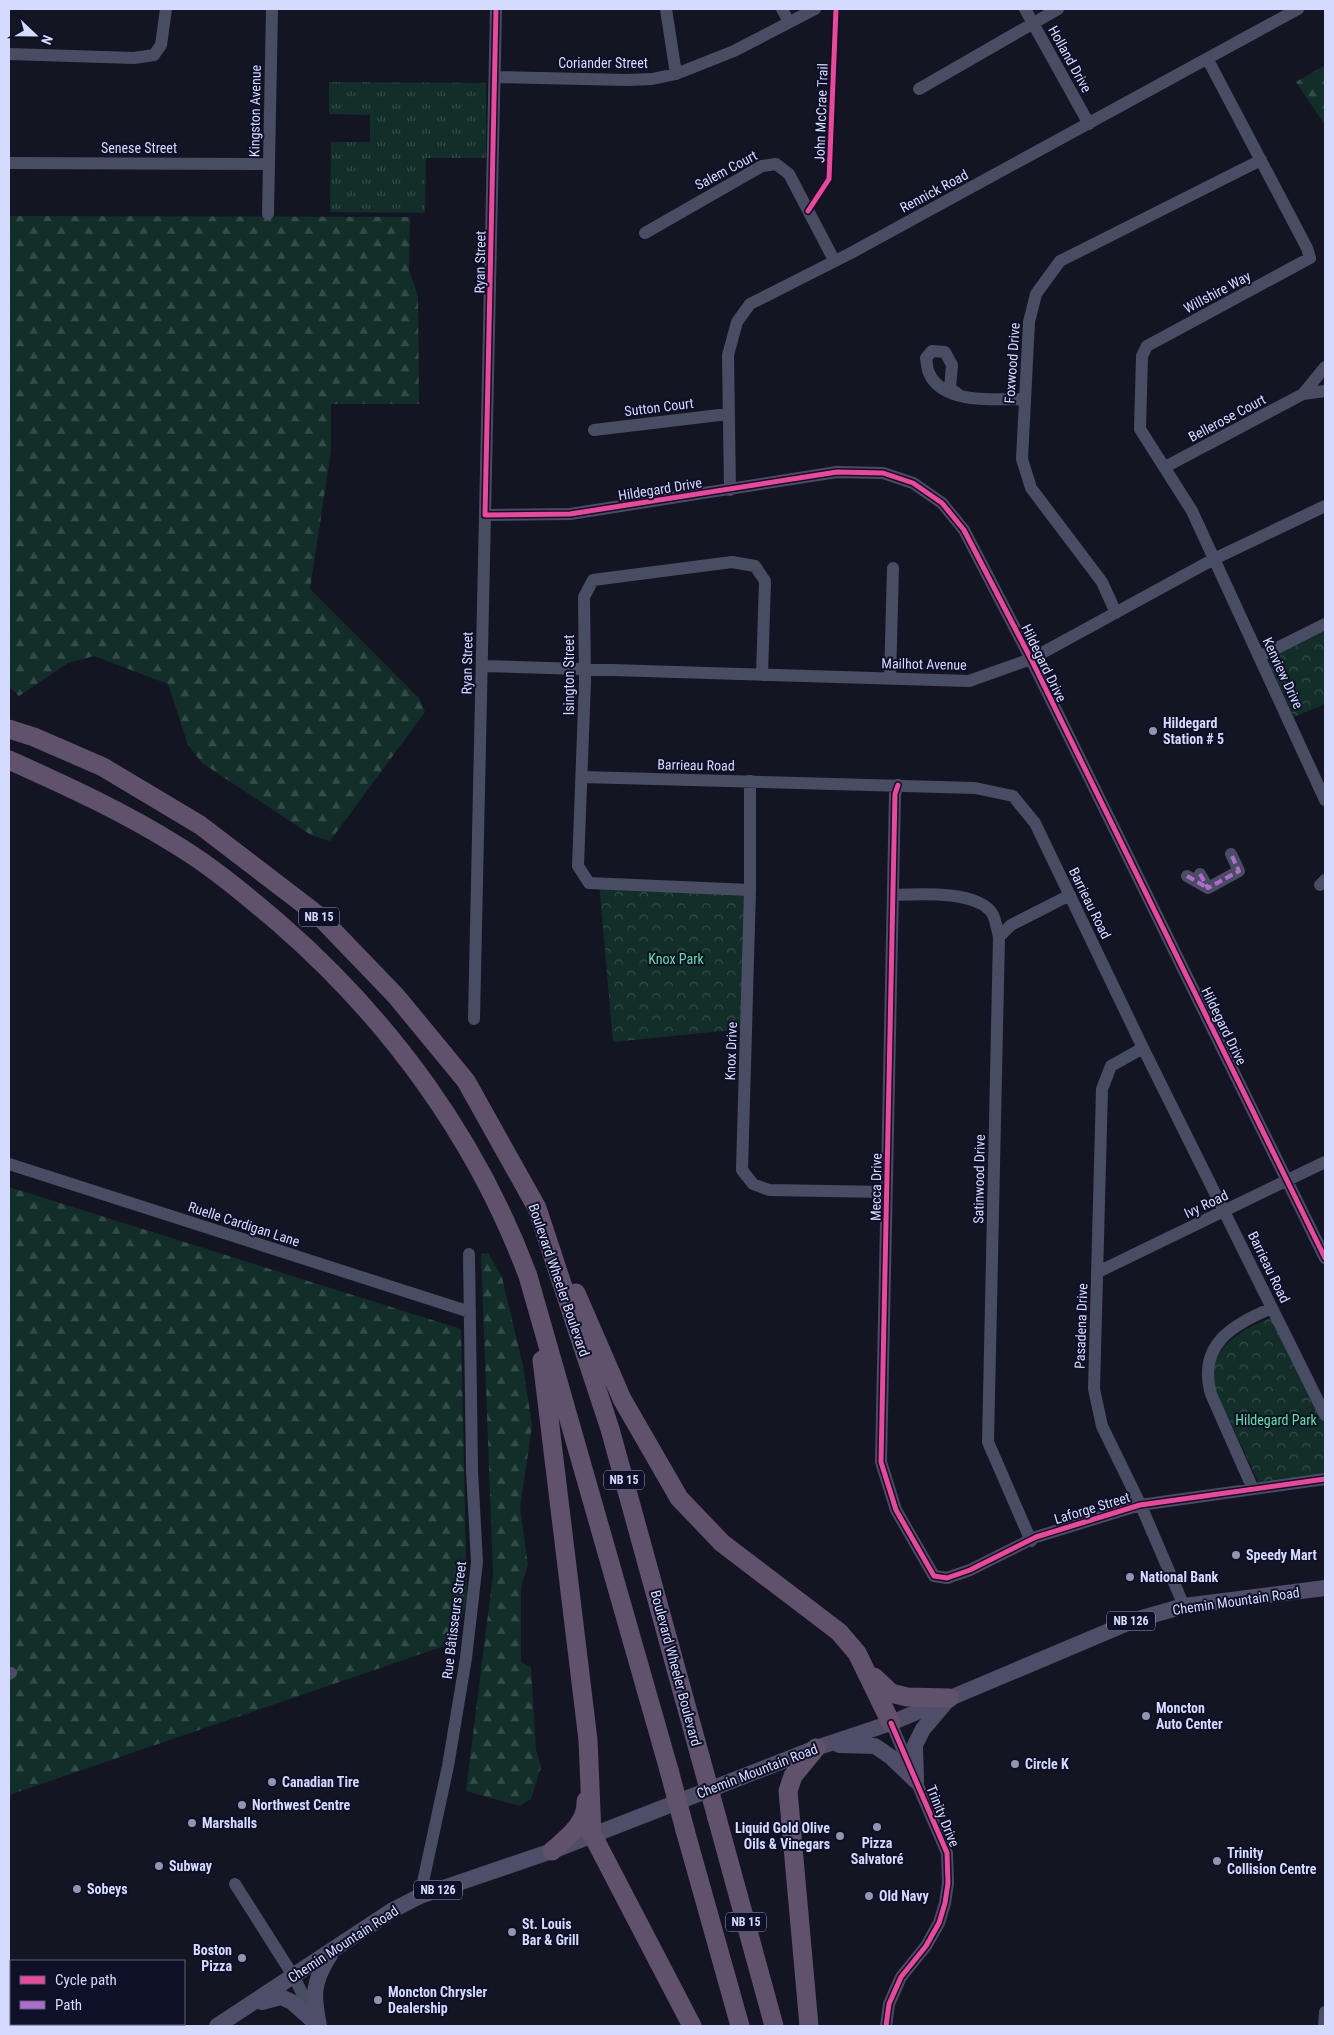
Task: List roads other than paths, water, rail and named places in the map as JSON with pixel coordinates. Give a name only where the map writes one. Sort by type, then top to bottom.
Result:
[{"type":"highway","name":"Boulevard Wheeler Boulevard","points":[[9,729],[34,737],[103,767],[192,820],[319,916],[396,996],[466,1081],[536,1208],[610,1428],[774,2026]]},
{"type":"highway","name":"Boulevard Wheeler Boulevard","points":[[9,760],[112,807],[179,846],[242,891],[304,946],[362,1003],[414,1066],[461,1136],[514,1240],[530,1286],[669,1770],[740,2026]]},
{"type":"highway","points":[[536,1208],[550,1234],[622,1399],[679,1498],[722,1542],[839,1632],[857,1653],[892,1723]]},
{"type":"highway","points":[[514,1240],[543,1362],[588,1740],[592,1834],[692,2026]]},
{"type":"highway","points":[[864,1668],[891,1693],[907,1697],[950,1698]]},
{"type":"highway","points":[[552,1851],[576,1830],[587,1809],[584,1714]]},
{"type":"highway","points":[[809,2026],[788,1791],[793,1776],[822,1746]]},
{"type":"main road","name":"Chemin Mountain Road","points":[[217,2026],[393,1910],[420,1896],[552,1851],[822,1746],[892,1723],[1135,1620],[1184,1606],[1325,1588]]},
{"type":"main road","points":[[916,1781],[915,1745],[923,1729],[950,1698]]},
{"type":"main road","points":[[822,1746],[875,1746],[891,1757],[916,1781]]},
{"type":"main road","points":[[319,2026],[314,1986],[320,1971],[334,1949]]},
{"type":"main road","points":[[250,2005],[281,1997],[292,2002],[319,2026]]},
{"type":"street","points":[[9,54],[134,58],[154,55],[161,45],[166,9]]},
{"type":"street","name":"Kingston Avenue","points":[[268,214],[272,9]]},
{"type":"street","name":"Ryan Street","points":[[474,1019],[496,9]]},
{"type":"street","points":[[666,9],[676,74]]},
{"type":"street","points":[[782,9],[789,22]]},
{"type":"street","name":"Coriander Street","points":[[495,77],[627,80],[652,79],[676,74],[727,54],[815,9]]},
{"type":"street","name":"Holland Drive","points":[[1025,9],[1089,124]]},
{"type":"street","points":[[919,89],[1058,9]]},
{"type":"street","name":"Rennick Road","points":[[730,490],[728,355],[737,322],[750,304],[849,254],[1208,60],[1298,9]]},
{"type":"street","name":"Willshire Way","points":[[1208,60],[1307,248],[1310,258],[1147,346],[1142,356],[1140,429],[1192,511],[1214,559]]},
{"type":"street","name":"Foxwood Drive","points":[[1116,613],[1102,582],[1031,488],[1022,459],[1029,322],[1036,294],[1060,260],[1261,160]]},
{"type":"street","name":"Senese Street","points":[[9,163],[269,164]]},
{"type":"street","name":"Salem Court","points":[[645,233],[762,166],[776,164],[789,174],[834,260]]},
{"type":"street","name":"Bellerose Court","points":[[1303,394],[1325,367]]},
{"type":"street","name":"Bellerose Court","points":[[1165,467],[1303,394],[1325,391]]},
{"type":"street","points":[[959,396],[973,399],[1025,399]]},
{"type":"street","name":"Sutton Court","points":[[594,430],[728,414]]},
{"type":"street","name":"Hildegard Drive","points":[[485,516],[570,514],[837,472],[883,473],[913,482],[942,503],[964,530],[1031,659],[1325,1258]]},
{"type":"street","name":"Mailhot Avenue","points":[[482,666],[969,681],[1031,659],[1214,559],[1325,506]]},
{"type":"street","name":"Kenview Drive","points":[[1214,559],[1325,800]]},
{"type":"street","name":"Isington Street","points":[[750,890],[589,883],[578,866],[582,777],[584,596],[593,580],[732,562],[755,566],[765,581],[762,675]]},
{"type":"street","points":[[890,679],[893,568]]},
{"type":"street","points":[[1259,657],[1325,624]]},
{"type":"street","name":"Barrieau Road","points":[[582,777],[976,788],[1013,796],[1035,823],[1143,1048],[1325,1415]]},
{"type":"street","name":"Knox Drive","points":[[750,781],[750,890],[742,1170],[753,1184],[769,1190],[886,1192]]},
{"type":"street","name":"Mecca Drive","points":[[898,785],[896,794],[886,1192],[882,1462],[896,1510],[934,1576]]},
{"type":"street","points":[[1193,875],[1208,888],[1239,870],[1231,854]]},
{"type":"street","name":"Satinwood Drive","points":[[894,895],[938,894],[979,902],[993,914],[999,938],[988,1442],[1031,1541]]},
{"type":"street","points":[[999,938],[1011,925],[1070,895]]},
{"type":"street","name":"Pasadena Drive","points":[[1143,1048],[1111,1066],[1102,1089],[1094,1389],[1102,1426],[1140,1505],[1184,1606]]},
{"type":"street","name":"Ivy Road","points":[[1098,1272],[1224,1210],[1234,1208],[1325,1162]]},
{"type":"street","name":"Ruelle Cardigan Lane","points":[[9,1164],[470,1312]]},
{"type":"street","name":"Rue Bâtisseurs Street","points":[[420,1896],[448,1766],[466,1658],[477,1562],[472,1471],[469,1254]]},
{"type":"street","points":[[1253,1490],[1211,1394],[1208,1384],[1210,1358],[1216,1343],[1233,1327],[1272,1308]]},
{"type":"street","name":"Laforge Street","points":[[934,1576],[947,1578],[963,1573],[1031,1541],[1140,1505],[1325,1479]]},
{"type":"street","name":"Trinity Drive","points":[[886,2026],[889,2004],[901,1976],[926,1946],[939,1923],[948,1883],[947,1853],[892,1723]]},
{"type":"street","points":[[235,1884],[294,1977],[319,2026]]},
{"type":"street","points":[[1324,2026],[1325,2012]]},
{"type":"place","name":"Hildegard Station # 5","points":[[1153,731]]},
{"type":"place","name":"Speedy Mart","points":[[1236,1555]]},
{"type":"place","name":"National Bank","points":[[1130,1577]]},
{"type":"place","name":"Moncton Auto Center","points":[[1146,1716]]},
{"type":"place","name":"Circle K","points":[[1015,1764]]},
{"type":"place","name":"Canadian Tire","points":[[272,1782]]},
{"type":"place","name":"Northwest Centre","points":[[242,1805]]},
{"type":"place","name":"Marshalls","points":[[192,1823]]},
{"type":"place","name":"Pizza Salvatoré","points":[[877,1827]]},
{"type":"place","name":"Liquid Gold Olive Oils & Vinegars","points":[[840,1836]]},
{"type":"place","name":"Trinity Collision Centre","points":[[1217,1861]]},
{"type":"place","name":"Subway","points":[[159,1866]]},
{"type":"place","name":"Sobeys","points":[[77,1889]]},
{"type":"place","name":"Old Navy","points":[[869,1896]]},
{"type":"place","name":"St. Louis Bar & Grill","points":[[512,1932]]},
{"type":"place","name":"Boston Pizza","points":[[242,1958]]},
{"type":"place","name":"Moncton Chrysler Dealership","points":[[378,2000]]},
{"type":"park label","name":"Knox Park","points":[[676,959]]},
{"type":"park label","name":"Hildegard Park","points":[[1276,1420]]}]
